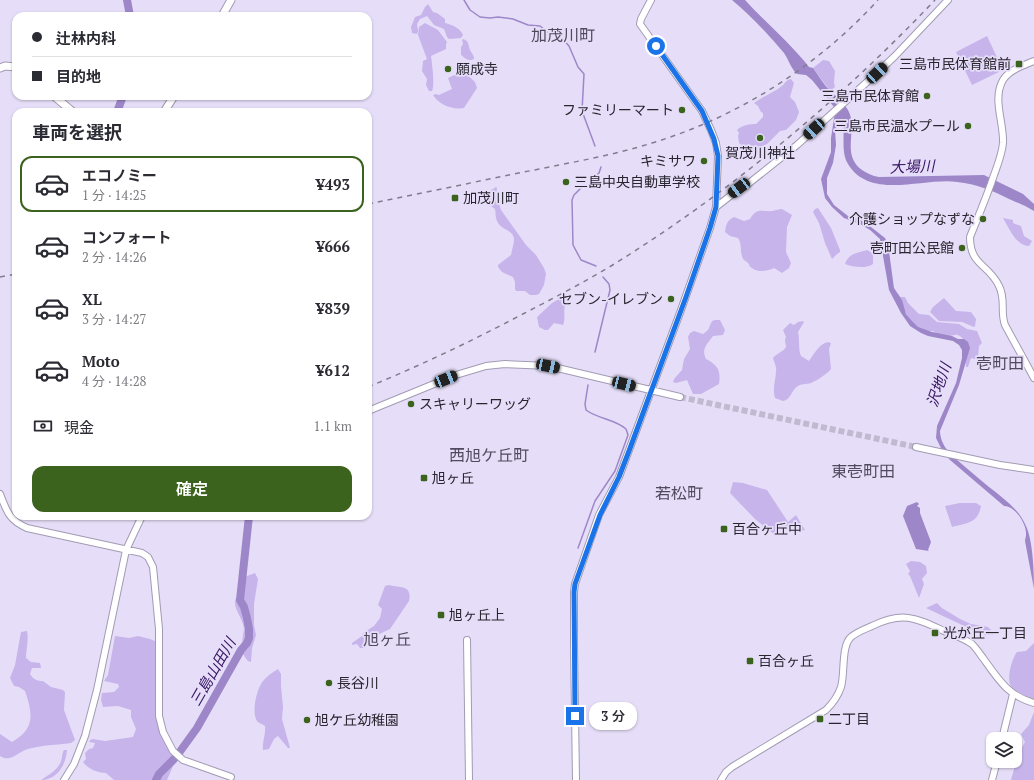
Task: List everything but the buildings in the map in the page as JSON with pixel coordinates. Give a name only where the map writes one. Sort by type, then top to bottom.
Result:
[{"type":"main road","points":[[224,12],[231,0]]},
{"type":"main road","points":[[0,68],[5,66],[12,67]]},
{"type":"main road","points":[[59,100],[68,108]]},
{"type":"street","points":[[576,780],[574,644],[575,584],[600,515],[619,477],[708,234],[716,207],[718,156],[716,143],[702,111],[640,24],[651,0]]},
{"type":"street","points":[[716,207],[739,188],[748,184],[805,138],[896,56],[948,0]]},
{"type":"street","points":[[1034,60],[1008,74],[1000,89],[998,99],[1003,142],[988,192],[970,237],[971,251],[975,259],[993,276],[999,284],[1003,295],[1003,318],[1005,325],[1034,378]]},
{"type":"street","points":[[372,409],[456,374],[481,367],[517,364],[548,366],[680,397]]},
{"type":"street","points":[[916,447],[1000,465],[1034,470]]},
{"type":"street","points":[[0,494],[7,512],[12,519]]},
{"type":"street","points":[[14,520],[27,528],[144,554],[149,559],[153,567],[159,629],[159,716],[167,740],[173,751],[183,760],[231,777]]},
{"type":"street","points":[[64,780],[74,764],[80,750],[90,718],[126,550],[140,520]]},
{"type":"street","points":[[721,780],[726,772],[732,768],[826,710],[835,700],[840,691],[846,649],[849,640],[856,634],[886,620],[900,617],[916,619],[971,644],[1004,686],[1013,694],[1026,701],[1034,703]]},
{"type":"street","points":[[467,640],[469,780]]},
{"type":"street","points":[[1004,732],[1013,694]]},
{"type":"street","points":[[992,780],[995,768]]},
{"type":"shaded area","points":[[732,0],[745,0],[809,67],[813,68],[828,89],[846,107],[851,117],[852,125],[852,157],[862,170],[879,177],[984,175],[1023,194],[1034,204],[1034,211],[990,190],[957,182],[944,181],[884,185],[870,182],[858,175],[848,164],[844,154],[844,131],[842,119],[835,130],[836,145],[833,163],[827,178],[827,194],[834,205],[848,216],[859,219],[885,238],[888,244],[894,288],[902,300],[906,314],[911,320],[918,327],[958,339],[964,339],[968,342],[970,348],[959,385],[940,431],[941,438],[951,455],[1010,504],[1019,514],[1023,520],[1032,548],[1034,589],[1025,541],[1026,531],[1020,516],[1012,509],[1004,506],[950,460],[942,450],[936,438],[937,426],[956,383],[962,358],[962,350],[959,345],[953,341],[928,336],[910,326],[901,313],[889,290],[880,239],[860,224],[844,218],[825,198],[821,179],[831,152],[831,138],[835,112],[834,107],[812,80],[806,75],[797,74],[784,53],[766,32]]},
{"type":"shaded area","points":[[428,4],[433,12],[445,19],[445,23],[460,30],[463,35],[461,38],[449,39],[444,29],[434,25],[427,16],[420,19],[417,24],[417,34],[412,33],[411,27],[415,17],[421,15]]},
{"type":"shaded area","points":[[425,23],[438,30],[447,42],[446,49],[431,56],[433,79],[432,91],[429,91],[426,85],[427,79],[422,71],[423,61],[427,59],[418,35],[419,27]]},
{"type":"shaded area","points":[[987,36],[1003,70],[972,85],[956,52]]},
{"type":"shaded area","points":[[463,39],[468,43],[474,59],[472,60],[468,60],[461,55]]},
{"type":"shaded area","points":[[823,60],[829,61],[835,71],[835,87],[830,91],[813,68]]},
{"type":"shaded area","points":[[463,71],[475,82],[477,88],[464,108],[455,108],[439,102],[433,95],[439,95],[452,89],[448,78]]},
{"type":"shaded area","points":[[791,79],[794,83],[790,97],[795,102],[799,112],[796,120],[786,130],[780,131],[767,144],[758,148],[745,148],[739,143],[739,133],[737,130],[746,125],[756,124],[763,117],[763,113],[754,103]]},
{"type":"shaded area","points":[[496,187],[501,210],[526,245],[536,255],[544,268],[546,274],[544,285],[539,294],[530,295],[525,291],[516,291],[513,277],[502,272],[498,267],[498,265],[511,255],[514,239],[509,231],[499,224],[496,218],[495,209],[478,194],[480,192],[490,191]]},
{"type":"shaded area","points":[[818,208],[831,228],[840,250],[840,252],[832,259],[819,223],[813,212]]},
{"type":"shaded area","points":[[782,209],[792,215],[787,227],[786,252],[791,263],[789,268],[782,273],[774,268],[763,271],[754,270],[743,259],[738,238],[730,236],[725,232],[727,223],[734,217],[744,221],[750,219],[757,211],[773,211]]},
{"type":"shaded area","points":[[1003,218],[1013,220],[1013,223],[1021,226],[1024,236],[1032,241],[1029,246],[1020,243],[1017,240]]},
{"type":"shaded area","points":[[867,250],[873,254],[873,264],[870,266],[859,267],[845,264],[851,256]]},
{"type":"shaded area","points":[[898,294],[900,297],[905,297],[908,303],[919,314],[929,315],[937,322],[959,324],[967,329],[977,331],[982,343],[979,346],[978,357],[975,359],[971,358],[968,367],[966,367],[969,348],[961,337],[958,335],[942,336],[933,331],[926,331],[914,325],[906,314],[897,295]]},
{"type":"shaded area","points":[[564,296],[566,298],[564,303],[563,325],[554,323],[548,330],[539,327],[537,317],[552,303]]},
{"type":"shaded area","points":[[944,298],[956,311],[971,312],[976,319],[975,326],[974,327],[962,322],[939,321],[930,312],[933,307]]},
{"type":"shaded area","points":[[720,320],[725,330],[723,335],[713,336],[705,347],[704,352],[706,359],[718,369],[720,375],[719,384],[701,394],[693,394],[687,380],[676,383],[673,382],[682,370],[684,359],[690,349],[688,337],[690,333],[694,331],[703,334],[708,330],[712,321]]},
{"type":"shaded area","points":[[803,321],[804,322],[798,332],[801,356],[809,361],[822,345],[828,342],[831,343],[829,349],[831,369],[815,381],[798,386],[788,399],[783,401],[775,398],[774,395],[776,366],[773,358],[786,347],[786,337],[783,330],[790,323],[794,325]]},
{"type":"shaded area","points":[[733,482],[743,483],[767,490],[788,522],[796,515],[805,530],[794,532],[783,526],[775,535],[755,519],[730,493]]},
{"type":"shaded area","points":[[917,502],[919,504],[917,506],[920,508],[920,513],[931,542],[929,551],[916,549],[903,516],[907,506]]},
{"type":"shaded area","points":[[960,503],[976,503],[981,506],[974,520],[952,527],[945,506]]},
{"type":"shaded area","points":[[911,561],[920,562],[926,566],[927,573],[922,579],[924,584],[919,598],[908,574],[910,571],[906,564]]},
{"type":"shaded area","points":[[255,573],[258,579],[254,604],[254,625],[256,635],[252,648],[251,662],[248,661],[242,651],[244,626],[236,608],[235,600],[244,590],[242,583],[247,576]]},
{"type":"shaded area","points":[[389,585],[407,589],[410,596],[409,601],[390,629],[369,639],[363,648],[360,648],[357,644],[352,645],[352,643],[362,636],[363,633],[374,626],[380,618],[382,609],[378,605],[385,586]]},
{"type":"shaded area","points":[[937,603],[942,608],[960,619],[971,624],[988,627],[994,635],[985,635],[981,632],[979,633],[926,608]]},
{"type":"shaded area","points":[[27,631],[28,641],[26,658],[31,662],[40,663],[41,668],[32,668],[30,674],[36,680],[43,681],[51,687],[63,690],[65,692],[64,710],[75,740],[71,743],[24,750],[11,758],[4,758],[0,756],[0,734],[12,742],[25,732],[30,720],[30,707],[25,691],[14,686],[10,678],[15,665],[21,632]]},
{"type":"shaded area","points":[[115,636],[129,638],[138,636],[150,639],[157,642],[163,653],[161,710],[165,731],[177,751],[174,756],[177,762],[173,766],[167,780],[114,780],[106,773],[93,770],[83,762],[86,759],[85,753],[89,749],[93,748],[95,743],[89,742],[90,740],[105,741],[133,737],[136,729],[131,717],[131,710],[118,706],[103,707],[101,700],[102,693],[114,692],[119,687],[118,684],[104,681],[108,675]]},
{"type":"shaded area","points":[[1034,643],[1034,699],[1022,694],[1011,686],[1009,674],[1017,652],[1026,651]]},
{"type":"shaded area","points":[[278,669],[281,674],[283,707],[282,719],[290,748],[288,748],[278,736],[274,739],[269,749],[263,750],[265,726],[258,722],[255,717],[256,700],[263,681]]},
{"type":"shaded area","points":[[1034,712],[1034,780],[1011,780],[1014,768],[1022,768],[1022,748],[1025,742],[1022,733],[1029,725]]},
{"type":"shaded area","points":[[64,750],[67,750],[66,756],[60,771],[52,777],[41,780],[58,767]]},
{"type":"waterway","name":"三島山田川","points":[[127,0],[129,12]]},
{"type":"waterway","points":[[464,0],[470,10],[480,17],[513,19],[528,25],[540,26],[549,33],[560,36],[569,46],[578,67],[584,74],[582,111],[595,146]]},
{"type":"waterway","name":"三島山田川","points":[[118,108],[122,100]]},
{"type":"waterway","points":[[590,181],[599,173],[601,167]]},
{"type":"waterway","points":[[583,186],[574,195],[572,200],[573,245],[581,260],[596,266]]},
{"type":"waterway","points":[[595,352],[610,290],[609,284],[603,277]]},
{"type":"waterway","points":[[578,548],[595,501],[615,471],[628,435],[626,429],[622,426],[586,410],[585,404],[588,385]]},
{"type":"waterway","name":"三島山田川","points":[[156,780],[159,774],[176,757],[197,728],[249,638],[247,618],[240,600],[249,520]]},
{"type":"tunnel","points":[[680,397],[916,447]]},
{"type":"railway","points":[[372,203],[609,155],[684,132],[745,104],[803,67],[855,24],[878,0]]},
{"type":"railway","points":[[372,385],[501,326],[611,266],[655,238],[740,177],[781,144],[861,74],[935,0]]},
{"type":"railway","points":[[0,277],[12,275]]},
{"type":"place","name":"三島市民体育館前","points":[[1019,64]]},
{"type":"place","name":"願成寺","points":[[448,69]]},
{"type":"place","name":"三島市民体育館","points":[[927,96]]},
{"type":"place","name":"ファミリーマート","points":[[682,110]]},
{"type":"place","name":"三島市民温水プール","points":[[968,126]]},
{"type":"place","name":"賀茂川神社","points":[[760,138]]},
{"type":"place","name":"キミサワ","points":[[704,161]]},
{"type":"place","name":"三島中央自動車学校","points":[[566,182]]},
{"type":"place","name":"加茂川町","points":[[455,198]]},
{"type":"place","name":"介護ショップなずな","points":[[983,219]]},
{"type":"place","name":"壱町田公民館","points":[[962,248]]},
{"type":"place","name":"セブン-イレブン","points":[[671,299]]},
{"type":"place","name":"スキャリーワッグ","points":[[411,404]]},
{"type":"place","name":"旭ヶ丘","points":[[424,478]]},
{"type":"place","name":"百合ヶ丘中","points":[[724,529]]},
{"type":"place","name":"旭ヶ丘上","points":[[441,615]]},
{"type":"place","name":"光が丘一丁目","points":[[935,633]]},
{"type":"place","name":"百合ヶ丘","points":[[750,661]]},
{"type":"place","name":"長谷川","points":[[329,683]]},
{"type":"place","name":"二丁目","points":[[820,719]]},
{"type":"place","name":"旭ケ丘幼稚園","points":[[307,720]]},
{"type":"district","name":"加茂川町","points":[[563,35]]},
{"type":"district","name":"壱町田","points":[[1000,363]]},
{"type":"district","name":"西旭ケ丘町","points":[[489,455]]},
{"type":"district","name":"東壱町田","points":[[863,471]]},
{"type":"district","name":"若松町","points":[[679,493]]},
{"type":"district","name":"旭ヶ丘","points":[[387,639]]},
{"type":"route","points":[[575,716],[575,584],[605,502],[619,477],[629,451],[686,297],[716,207],[718,156],[714,139],[702,111],[656,46]]},
{"type":"water label","name":"大場川","points":[[912,167]]},
{"type":"water label","name":"沢地川","points":[[939,385]]}]
